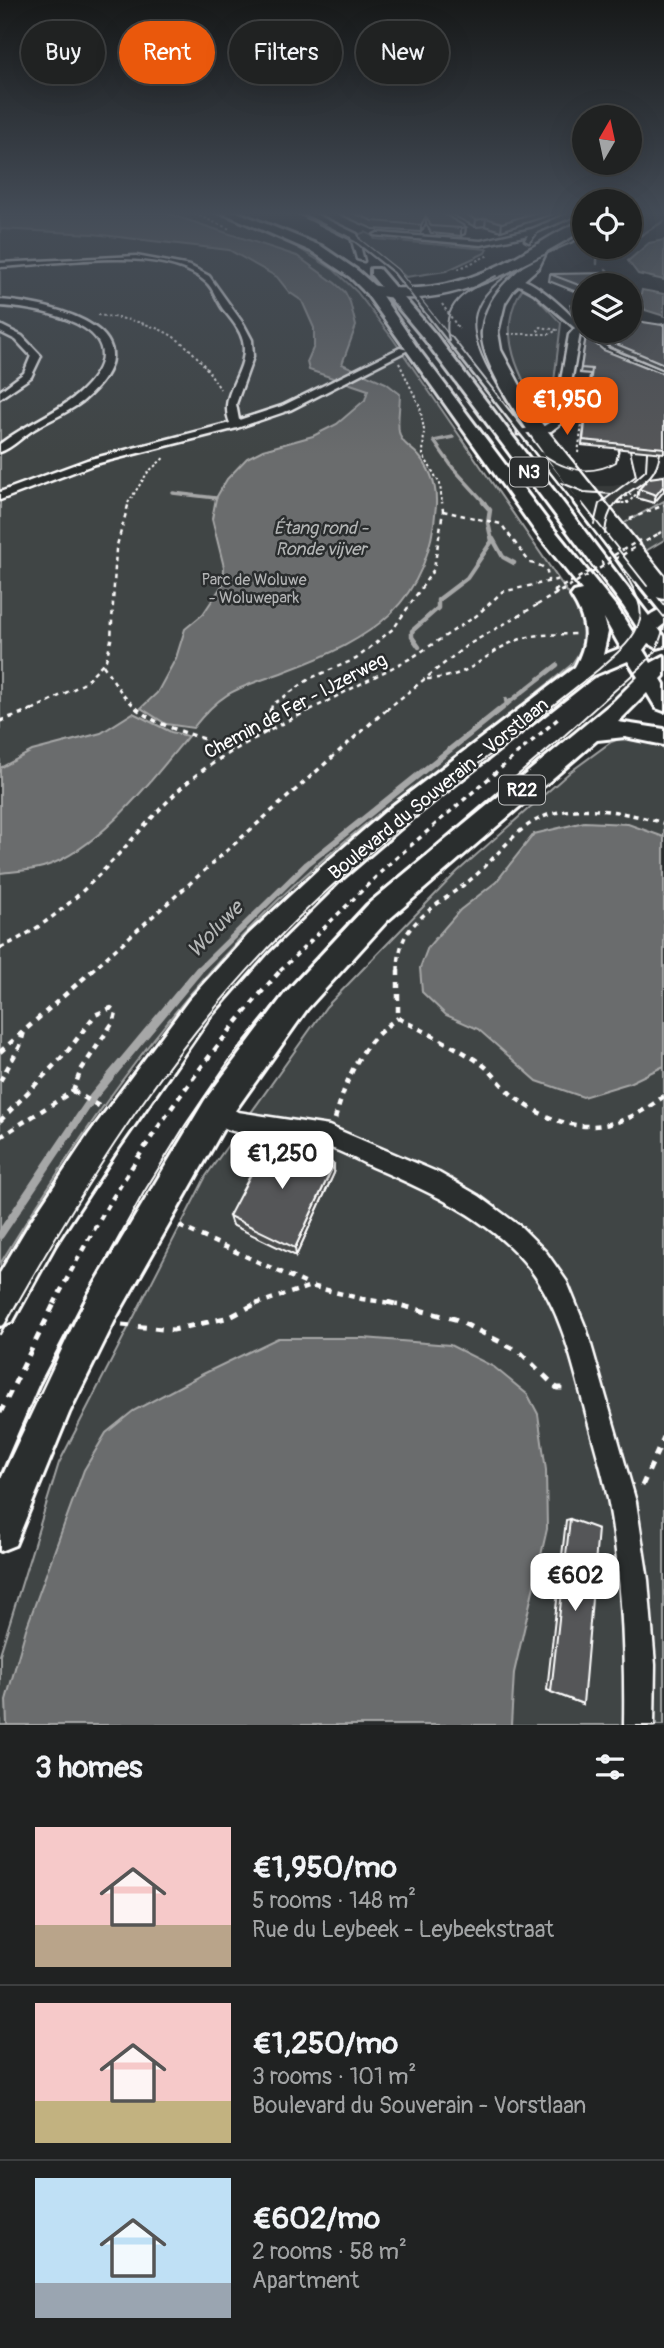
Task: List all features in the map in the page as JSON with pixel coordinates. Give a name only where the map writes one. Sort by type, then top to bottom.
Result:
[{"type":"highway","points":[[505,292],[497,303],[491,321],[490,341],[496,363],[530,431],[618,523],[656,576],[664,592]]},
{"type":"main road","name":"N3","points":[[401,293],[567,571],[611,613],[632,651],[656,671],[664,704]]},
{"type":"main road","name":"N3","points":[[401,293],[664,651]]},
{"type":"main road","points":[[567,571],[597,620],[595,650],[584,671]]},
{"type":"main road","points":[[632,651],[647,628]]},
{"type":"main road","name":"Boulevard du Souverain - Vorstlaan","points":[[0,1308],[43,1233],[101,1145],[199,1009],[258,943],[329,875],[400,814],[584,671],[632,651]]},
{"type":"main road","name":"R22","points":[[0,1530],[55,1400],[103,1305],[216,1111],[297,1000],[377,913],[593,732],[656,671]]},
{"type":"main road","points":[[593,732],[625,729],[664,737]]},
{"type":"street","points":[[219,292],[248,344],[248,358],[243,375],[229,403],[229,413],[236,425]]},
{"type":"street","points":[[539,292],[572,324]]},
{"type":"street","points":[[0,303],[37,306],[70,314],[96,331],[104,341],[108,355],[100,374],[84,395],[63,411],[27,429],[0,449]]},
{"type":"street","points":[[0,328],[19,338],[36,356],[34,368],[23,381],[0,395]]},
{"type":"street","points":[[530,431],[556,425],[559,421],[573,343]]},
{"type":"street","points":[[596,343],[606,351],[664,374]]},
{"type":"street","points":[[0,496],[91,462],[153,444],[236,425],[286,408],[398,351]]},
{"type":"street","points":[[647,628],[664,613]]},
{"type":"street","points":[[216,1111],[235,1122],[329,1137],[431,1181],[471,1204],[513,1236],[538,1261],[558,1291],[575,1331],[622,1502],[634,1580],[640,1665],[639,1725]]},
{"type":"lane","points":[[401,293],[530,431],[589,517],[664,613]]},
{"type":"lane","points":[[589,517],[618,523]]},
{"type":"path","points":[[401,293],[463,334]]},
{"type":"path","points":[[70,314],[130,319],[174,333],[195,350],[229,403]]},
{"type":"path","points":[[505,334],[553,334],[557,330],[541,327],[538,330],[541,333]]},
{"type":"path","points":[[266,733],[272,705],[311,678],[356,659],[394,628],[434,569],[443,511],[440,484],[423,455],[426,438],[424,416],[398,351]]},
{"type":"path","points":[[575,447],[574,453],[578,453],[582,440],[586,396]]},
{"type":"path","points":[[0,721],[38,708],[64,695],[103,665],[113,630],[115,562],[125,507],[141,478],[194,436]]},
{"type":"path","points":[[635,496],[629,494],[618,503],[628,503],[635,496],[640,490]]},
{"type":"path","points":[[618,523],[664,505]]},
{"type":"path","points":[[443,511],[501,524],[530,563],[544,566],[548,571],[548,581]]},
{"type":"path","points":[[0,1052],[299,784],[466,646],[664,530]]},
{"type":"path","points":[[603,566],[602,562],[640,540]]},
{"type":"path","points":[[554,591],[592,569],[603,566]]},
{"type":"path","name":"Chemin de Fer - IJzerweg","points":[[0,948],[31,934],[98,879],[181,789],[232,752],[413,657],[476,616],[502,592],[548,581],[567,571]]},
{"type":"path","points":[[425,679],[446,679],[466,674],[501,649],[523,639],[579,634]]},
{"type":"path","points":[[103,665],[115,687],[142,715],[172,729],[212,739],[232,752]]},
{"type":"path","points":[[398,1018],[396,981],[406,936],[480,871],[517,832],[551,815],[592,809],[616,811],[664,823]]},
{"type":"path","points":[[0,1121],[67,1052],[95,1015],[104,1009],[116,1012],[114,1021],[80,1070],[73,1091],[58,1097],[36,1117],[0,1137]]},
{"type":"path","points":[[398,1018],[481,1063],[514,1098],[548,1119],[596,1128],[641,1114],[664,1096]]},
{"type":"path","points":[[329,1137],[346,1081],[366,1042],[381,1027],[398,1018]]},
{"type":"path","points":[[0,1082],[20,1046],[26,1026]]},
{"type":"path","points":[[73,1091],[106,1110]]},
{"type":"path","points":[[169,1221],[311,1286],[362,1299],[395,1303],[455,1319],[520,1352],[557,1388],[592,1388]]},
{"type":"path","points":[[113,1324],[173,1330],[230,1317],[265,1299],[311,1286]]},
{"type":"path","points":[[622,1502],[637,1497],[664,1437]]},
{"type":"shaded area","points":[[664,473],[664,501],[621,525],[589,486],[613,486]]},
{"type":"green space","name":"Parc de Woluwe - Woluwepark","points":[[0,292],[357,292],[393,339],[581,612],[584,634],[580,652],[571,665],[533,696],[378,815],[303,877],[228,951],[156,1036],[90,1125],[0,1264]]},
{"type":"green space","points":[[520,292],[531,292],[561,323],[550,415],[546,418],[527,388],[513,355],[510,321],[514,304]]},
{"type":"green space","points":[[664,501],[664,540],[644,552],[621,525]]},
{"type":"green space","points":[[619,739],[645,740],[664,745],[664,1725],[0,1725],[0,1654],[59,1463],[206,1176],[326,1007],[457,872],[570,772]]},
{"type":"water","name":"Étang rond - Ronde vijver","points":[[290,292],[345,292],[356,326],[342,364],[386,383],[400,394],[400,435],[425,464],[435,490],[436,505],[431,540],[422,569],[408,593],[390,614],[369,631],[317,659],[234,691],[215,704],[193,728],[166,724],[141,708],[157,693],[176,658],[185,629],[203,614],[223,584],[224,567],[212,519],[216,498],[227,479],[247,458],[263,450],[313,436],[337,424],[365,400],[368,390],[309,370],[307,362],[314,346],[314,328],[302,301]]},
{"type":"water","points":[[642,292],[664,294],[664,316],[645,310]]},
{"type":"water","points":[[133,713],[171,732],[188,736],[123,812],[84,846],[43,867],[0,873],[0,768],[32,751],[101,733]]},
{"type":"water","points":[[584,822],[628,824],[664,837],[664,1066],[629,1083],[583,1097],[537,1081],[478,1029],[446,1015],[422,992],[420,968],[428,947],[460,910],[496,882],[534,834]]},
{"type":"water","points":[[278,1338],[364,1338],[450,1345],[494,1367],[528,1395],[538,1414],[546,1470],[547,1529],[514,1673],[511,1725],[7,1725],[6,1700],[26,1629],[84,1470],[106,1433],[133,1411]]},
{"type":"building","points":[[642,322],[664,324],[664,364],[614,343],[642,343]]},
{"type":"building","points":[[585,343],[594,343],[603,350],[664,374],[664,448],[583,440],[592,369],[581,368]]},
{"type":"building","points":[[664,476],[664,485],[656,495],[639,489],[649,478]]},
{"type":"building","points":[[271,1136],[334,1164],[295,1248],[229,1216]]},
{"type":"building","points":[[570,1519],[598,1529],[583,1704],[551,1692]]},
{"type":"waterway","name":"Woluwe","points":[[453,437],[434,441],[453,468],[485,503]]},
{"type":"waterway","points":[[173,493],[216,498]]},
{"type":"waterway","name":"Woluwe","points":[[419,647],[412,637],[412,631],[438,608],[438,600],[467,578],[492,541],[488,523],[490,510],[483,502]]},
{"type":"waterway","name":"Woluwe","points":[[493,539],[503,557],[514,563]]},
{"type":"waterway","points":[[507,704],[557,665]]},
{"type":"waterway","name":"Woluwe","points":[[506,700],[507,704]]},
{"type":"waterway","name":"Woluwe","points":[[500,710],[507,704]]},
{"type":"waterway","name":"Woluwe","points":[[199,970],[307,864],[502,708]]},
{"type":"waterway","name":"Woluwe","points":[[0,1235],[93,1097],[199,970]]},
{"type":"tram line","points":[[409,292],[574,502]]},
{"type":"tram line","points":[[449,341],[448,317],[458,300],[467,292]]},
{"type":"tram line","points":[[488,292],[476,314],[475,333],[492,376],[515,416]]},
{"type":"tram line","points":[[545,456],[571,468],[589,470],[616,462],[619,449]]},
{"type":"tram line","points":[[595,520],[599,504],[636,476],[630,450]]},
{"type":"tram line","points":[[634,481],[646,470],[647,452]]},
{"type":"tram line","points":[[605,533],[614,505],[649,477],[656,467],[660,453]]},
{"type":"tram line","points":[[562,483],[584,492],[612,494]]},
{"type":"tram line","points":[[17,1304],[77,1203],[142,1104],[213,1010],[252,965],[366,855],[599,669],[633,635],[640,620],[640,607],[635,592],[615,559],[574,502]]},
{"type":"tram line","points":[[574,502],[578,508]]},
{"type":"tram line","points":[[582,503],[595,520]]},
{"type":"tram line","points":[[594,524],[595,520]]},
{"type":"tram line","points":[[595,520],[605,533]]},
{"type":"tram line","points":[[605,533],[647,586]]},
{"type":"tram line","points":[[636,582],[664,617]]},
{"type":"tram line","points":[[82,1303],[144,1192],[186,1124],[231,1058],[281,996],[371,900],[641,667],[656,651],[664,628]]},
{"type":"tram line","points":[[0,1334],[18,1302]]},
{"type":"tram line","points":[[0,1478],[82,1303]]}]
